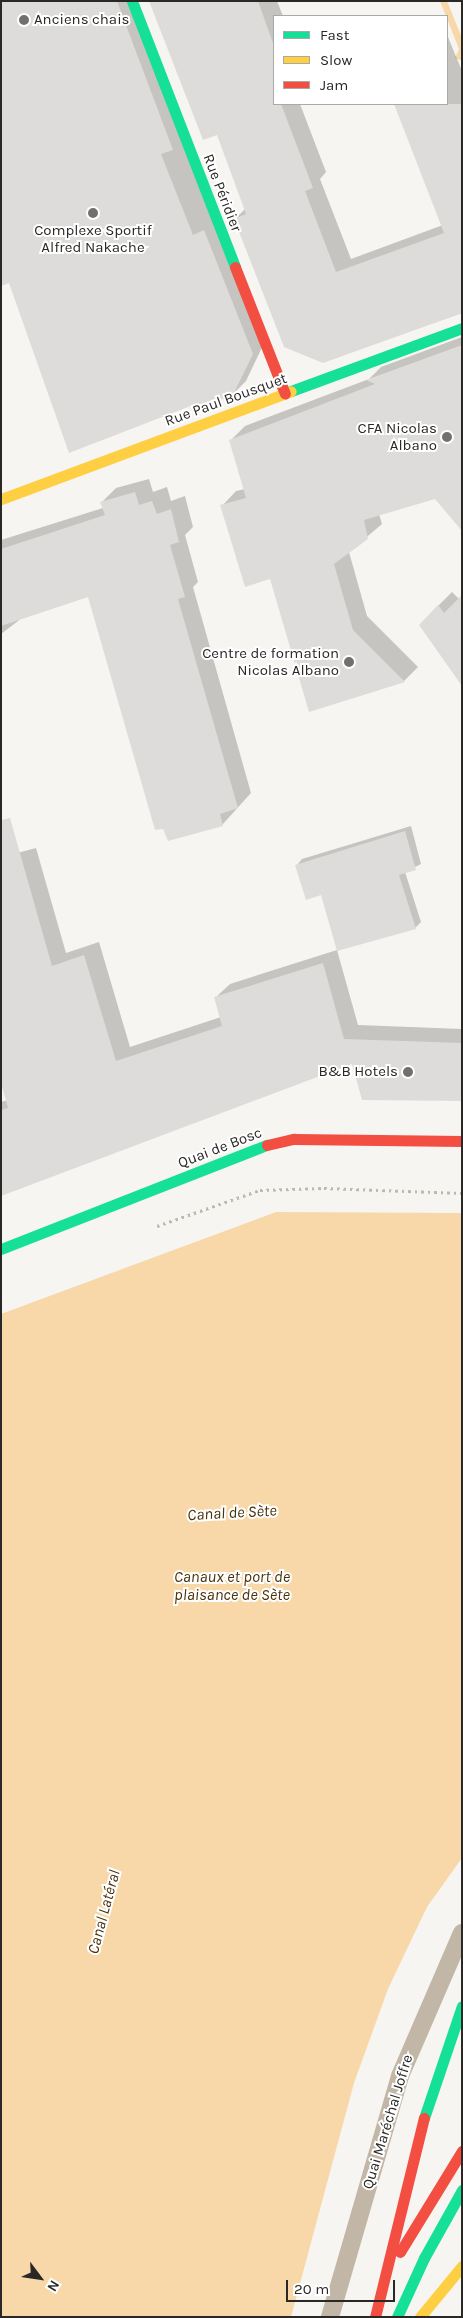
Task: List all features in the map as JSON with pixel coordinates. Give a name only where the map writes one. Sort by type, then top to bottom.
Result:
[{"type":"street","name":"Rue Péridier","points":[[132,1],[285,394]]},
{"type":"street","name":"Rue Paul Bousquet","points":[[1,499],[462,328]]},
{"type":"street","name":"Quai de Bosc","points":[[1,1249],[260,1147],[294,1139],[462,1141]]},
{"type":"street","points":[[375,2317],[389,2271],[425,2112],[462,2006]]},
{"type":"street","points":[[389,2271],[462,2151]]},
{"type":"street","points":[[397,2317],[424,2258],[462,2190]]},
{"type":"street","points":[[420,2317],[462,2266]]},
{"type":"lane","name":"Quai Maréchal Joffre","points":[[330,2317],[400,2076],[462,1933]]},
{"type":"path","points":[[149,1229],[260,1190],[324,1188],[462,1194]]},
{"type":"water","points":[[440,1],[447,1],[462,38],[462,61],[455,58],[459,49],[448,21],[448,15],[446,15]]},
{"type":"water","name":"Canaux et port de plaisance de Sète","points":[[276,1212],[462,1213],[462,1858],[427,1907],[388,1989],[354,2083],[291,2317],[1,2317],[1,1314]]},
{"type":"building","name":"Complexe Sportif Alfred Nakache","points":[[1,1],[117,1],[173,150],[161,154],[193,235],[204,230],[253,354],[232,397],[188,407],[69,453],[9,283],[1,286]]},
{"type":"building","points":[[149,1],[258,1],[273,43],[273,105],[281,105],[313,188],[305,191],[336,272],[444,233],[394,105],[462,104],[462,313],[323,363],[284,347],[234,219],[246,214],[217,135],[203,140]]},
{"type":"building","points":[[462,345],[462,531],[435,499],[364,520],[368,539],[334,564],[353,630],[405,682],[309,712],[270,579],[245,587],[220,505],[246,498],[229,440],[375,384],[366,380]]},
{"type":"building","points":[[135,492],[139,505],[152,501],[157,514],[171,509],[179,542],[170,545],[185,597],[178,599],[238,808],[220,814],[223,826],[168,841],[163,829],[155,830],[88,597],[1,626],[1,549],[105,515],[100,502]]},
{"type":"building","points":[[462,595],[462,686],[419,625],[438,605],[444,613]]},
{"type":"building","points":[[10,818],[52,966],[84,955],[116,1061],[222,1026],[214,997],[323,963],[344,1039],[462,1043],[462,1101],[362,1100],[352,1064],[1,1196],[1,1110],[8,1108],[1,1083],[1,820]]},
{"type":"building","points":[[405,831],[416,870],[399,875],[416,929],[337,951],[321,895],[306,900],[295,865]]},
{"type":"traffic: fast","points":[[132,1],[235,267]]},
{"type":"traffic: fast","points":[[291,391],[462,328]]},
{"type":"traffic: fast","points":[[1,1249],[267,1145]]},
{"type":"traffic: fast","points":[[424,2118],[462,2006]]},
{"type":"traffic: fast","points":[[397,2317],[424,2258],[462,2190]]},
{"type":"traffic: slow","points":[[1,499],[291,391]]},
{"type":"traffic: slow","points":[[420,2317],[462,2266]]},
{"type":"traffic: jam","points":[[235,267],[285,394]]},
{"type":"traffic: jam","points":[[267,1145],[294,1139],[462,1141]]},
{"type":"traffic: jam","points":[[375,2317],[424,2118]]},
{"type":"traffic: jam","points":[[400,2252],[462,2151]]},
{"type":"place","name":"Anciens chais","points":[[24,20]]},
{"type":"place","name":"Complexe Sportif Alfred Nakache","points":[[93,213]]},
{"type":"place","name":"CFA Nicolas Albano","points":[[447,437]]},
{"type":"place","name":"Centre de formation Nicolas Albano","points":[[349,662]]},
{"type":"place","name":"B&B Hotels","points":[[408,1072]]},
{"type":"water label","name":"Canal de Sète","points":[[232,1513]]},
{"type":"water label","name":"Canal Latéral","points":[[104,1912]]}]
